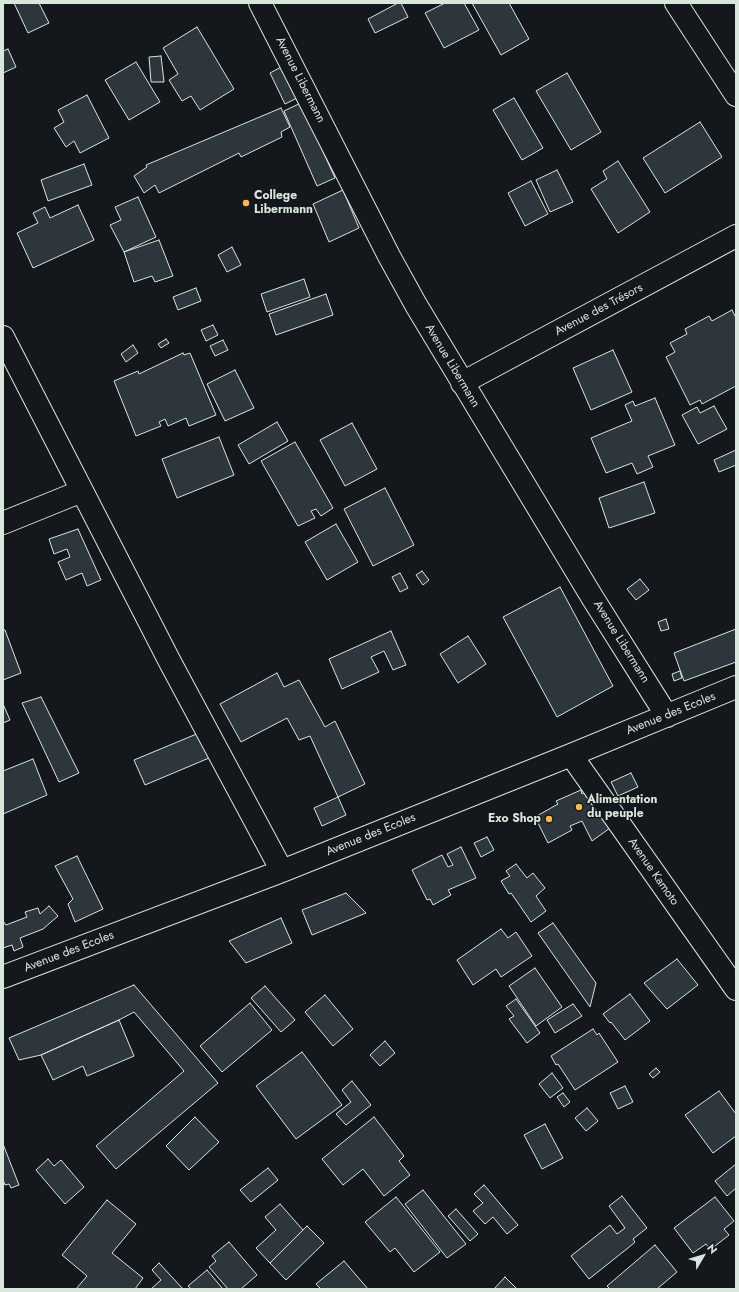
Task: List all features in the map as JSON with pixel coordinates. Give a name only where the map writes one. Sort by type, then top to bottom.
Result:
[{"type":"street","name":"Avenue Libermann","points":[[260,3],[389,256],[416,305],[592,597],[667,716]]},
{"type":"street","points":[[676,3],[736,95]]},
{"type":"street","name":"Avenue des Trésors","points":[[462,383],[736,236]]},
{"type":"street","points":[[3,337],[170,662],[282,871]]},
{"type":"street","points":[[3,523],[82,491]]},
{"type":"street","name":"Avenue des Ecoles","points":[[3,977],[282,871],[736,687]]},
{"type":"street","name":"Avenue Kamoto","points":[[571,755],[736,989]]},
{"type":"building","points":[[14,3],[39,3],[49,23],[28,33]]},
{"type":"building","points":[[398,3],[401,3],[408,17],[375,33],[368,19]]},
{"type":"building","points":[[445,3],[464,3],[479,30],[444,48],[425,13]]},
{"type":"building","points":[[472,3],[509,3],[529,39],[501,55]]},
{"type":"building","points":[[197,27],[234,89],[200,110],[191,96],[182,101],[169,80],[178,74],[163,48]]},
{"type":"building","points":[[8,49],[16,67],[3,73],[3,51]]},
{"type":"building","points":[[161,56],[164,82],[151,82],[149,57]]},
{"type":"building","points":[[136,62],[160,102],[129,120],[105,80]]},
{"type":"building","points":[[285,65],[301,96],[285,104],[270,73]]},
{"type":"building","points":[[567,73],[601,132],[571,150],[536,91]]},
{"type":"building","points":[[87,95],[109,138],[80,153],[74,141],[66,147],[54,128],[64,122],[58,110]]},
{"type":"building","points":[[514,98],[543,148],[522,160],[493,110]]},
{"type":"building","points":[[301,103],[335,178],[317,186],[284,111]]},
{"type":"building","points":[[281,108],[290,127],[281,132],[282,137],[241,157],[239,153],[159,193],[155,185],[144,193],[134,176],[147,167],[146,165]]},
{"type":"building","points":[[700,122],[722,157],[665,193],[643,158]]},
{"type":"building","points":[[618,161],[650,212],[618,233],[591,189],[607,179],[603,171]]},
{"type":"building","points":[[84,164],[92,185],[48,201],[41,180]]},
{"type":"building","points":[[557,170],[573,202],[550,212],[536,180]]},
{"type":"building","points":[[531,181],[548,214],[525,226],[508,193]]},
{"type":"building","points":[[343,190],[359,228],[329,242],[313,204]]},
{"type":"building","points":[[138,197],[156,237],[124,252],[110,225],[121,220],[115,207]]},
{"type":"building","points":[[78,205],[94,240],[33,268],[17,233],[38,223],[33,213],[45,207],[50,218]]},
{"type":"building","points":[[159,240],[173,276],[155,282],[152,276],[134,282],[124,252]]},
{"type":"building","points":[[232,247],[241,265],[227,272],[218,255]]},
{"type":"building","points":[[304,279],[310,297],[267,312],[261,294]]},
{"type":"building","points":[[196,288],[201,301],[178,310],[173,297]]},
{"type":"building","points":[[326,294],[333,315],[276,335],[269,314]]},
{"type":"building","points":[[732,310],[736,318],[736,386],[702,404],[700,400],[690,405],[666,357],[675,352],[670,343],[687,334],[685,329],[709,316],[712,321]]},
{"type":"building","points":[[213,325],[218,335],[206,341],[201,330]]},
{"type":"building","points":[[166,339],[169,343],[161,348],[158,344]]},
{"type":"building","points":[[223,340],[228,350],[215,356],[210,346]]},
{"type":"building","points":[[133,345],[138,353],[126,362],[121,354]]},
{"type":"building","points":[[613,350],[632,392],[591,410],[573,368]]},
{"type":"building","points":[[183,353],[184,355],[190,353],[216,415],[189,426],[186,418],[168,426],[165,419],[159,422],[161,426],[136,436],[114,381],[138,371],[139,374]]},
{"type":"building","points":[[235,370],[254,408],[225,421],[207,384]]},
{"type":"building","points":[[655,398],[675,445],[648,456],[653,467],[637,474],[632,463],[606,473],[591,438],[632,421],[625,405],[633,401],[635,406]]},
{"type":"building","points":[[714,406],[727,429],[698,444],[682,415],[697,407],[700,413]]},
{"type":"building","points":[[277,422],[288,441],[249,464],[238,445]]},
{"type":"building","points":[[352,423],[377,469],[345,486],[320,440]]},
{"type":"building","points":[[219,437],[234,475],[177,498],[162,459]]},
{"type":"building","points":[[295,442],[333,508],[321,516],[316,509],[311,511],[315,518],[298,526],[261,461]]},
{"type":"building","points":[[736,450],[736,465],[719,472],[714,460]]},
{"type":"building","points":[[644,482],[655,513],[609,528],[599,498]]},
{"type":"building","points":[[385,488],[414,545],[373,566],[344,509]]},
{"type":"building","points":[[336,524],[358,562],[327,580],[305,542]]},
{"type":"building","points":[[78,529],[101,580],[87,586],[82,573],[66,580],[58,562],[70,557],[67,549],[54,554],[49,539]]},
{"type":"building","points":[[422,571],[429,580],[423,585],[416,575]]},
{"type":"building","points":[[400,573],[408,588],[400,592],[392,577]]},
{"type":"building","points":[[640,579],[649,590],[636,600],[627,589]]},
{"type":"building","points":[[560,587],[613,686],[557,717],[503,617]]},
{"type":"building","points":[[666,619],[669,629],[661,631],[658,622]]},
{"type":"building","points":[[736,629],[736,662],[684,681],[674,653]]},
{"type":"building","points":[[3,630],[5,630],[21,673],[3,680]]},
{"type":"building","points":[[391,631],[406,665],[393,670],[384,651],[371,657],[379,672],[342,689],[329,659]]},
{"type":"building","points":[[468,636],[486,664],[458,683],[440,654]]},
{"type":"building","points":[[680,671],[682,678],[674,681],[672,674]]},
{"type":"building","points":[[277,673],[284,687],[299,680],[325,727],[335,721],[365,784],[338,797],[310,736],[299,740],[287,718],[241,742],[220,704]]},
{"type":"building","points":[[41,697],[79,773],[59,782],[22,703]]},
{"type":"building","points":[[3,704],[10,720],[3,723]]},
{"type":"building","points":[[199,733],[209,758],[145,785],[134,760]]},
{"type":"building","points":[[33,759],[47,795],[3,814],[3,771]]},
{"type":"building","points":[[631,773],[638,787],[618,796],[611,782]]},
{"type":"building","points":[[581,790],[582,794],[586,791],[610,828],[592,841],[582,821],[570,826],[572,830],[548,843],[535,817],[558,804],[556,801]]},
{"type":"building","points":[[338,797],[346,815],[322,826],[314,808]]},
{"type":"building","points":[[487,837],[494,850],[481,857],[474,843]]},
{"type":"building","points":[[461,847],[476,878],[448,890],[451,895],[433,905],[430,899],[427,900],[412,870],[442,855],[448,867],[453,865],[447,854]]},
{"type":"building","points":[[77,856],[103,909],[75,922],[68,904],[73,899],[55,866]]},
{"type":"building","points":[[516,864],[527,878],[533,873],[545,888],[536,896],[546,911],[531,922],[511,893],[509,894],[501,881],[510,876],[506,871]]},
{"type":"building","points":[[346,893],[366,913],[312,935],[302,910]]},
{"type":"building","points":[[49,906],[58,916],[43,929],[20,938],[23,947],[14,951],[12,945],[3,948],[3,921],[6,925],[27,917],[25,912],[38,908],[40,914]]},
{"type":"building","points":[[281,918],[292,943],[246,963],[229,941]]},
{"type":"building","points":[[553,923],[596,983],[590,1007],[538,933]]},
{"type":"building","points":[[501,929],[508,938],[516,932],[532,956],[501,977],[496,969],[473,985],[457,960]]},
{"type":"building","points":[[677,959],[698,985],[667,1009],[644,983]]},
{"type":"building","points":[[535,968],[562,1007],[536,1026],[509,986]]},
{"type":"building","points":[[134,985],[218,1083],[116,1169],[96,1146],[184,1071],[134,1012],[41,1055],[19,1060],[9,1038]]},
{"type":"building","points":[[265,986],[295,1020],[281,1032],[251,998]]},
{"type":"building","points":[[630,994],[650,1021],[625,1040],[603,1014]]},
{"type":"building","points":[[325,995],[353,1029],[333,1046],[305,1012]]},
{"type":"building","points":[[516,999],[540,1033],[527,1043],[509,1019],[514,1016],[506,1006]]},
{"type":"building","points":[[250,1003],[272,1030],[222,1072],[200,1046]]},
{"type":"building","points":[[573,1004],[582,1016],[555,1033],[547,1020]]},
{"type":"building","points":[[119,1020],[134,1056],[87,1076],[83,1066],[53,1080],[41,1055]]},
{"type":"building","points":[[593,1029],[597,1035],[599,1033],[618,1062],[575,1090],[551,1056]]},
{"type":"building","points":[[385,1041],[395,1053],[380,1066],[370,1055]]},
{"type":"building","points":[[302,1052],[342,1105],[296,1139],[256,1086]]},
{"type":"building","points":[[656,1068],[660,1072],[653,1078],[649,1074]]},
{"type":"building","points":[[552,1073],[563,1088],[550,1098],[539,1084]]},
{"type":"building","points":[[352,1081],[371,1105],[346,1125],[336,1114],[351,1102],[342,1090]]},
{"type":"building","points":[[625,1086],[633,1102],[618,1109],[610,1093]]},
{"type":"building","points":[[719,1091],[736,1114],[736,1136],[713,1153],[685,1115]]},
{"type":"building","points":[[563,1093],[570,1102],[564,1107],[557,1097]]},
{"type":"building","points":[[587,1108],[598,1121],[586,1131],[575,1118]]},
{"type":"building","points":[[195,1117],[219,1142],[189,1170],[166,1146]]},
{"type":"building","points":[[374,1117],[404,1156],[399,1161],[410,1175],[384,1196],[363,1169],[343,1185],[322,1159]]},
{"type":"building","points":[[545,1124],[563,1158],[542,1169],[524,1135]]},
{"type":"building","points":[[3,1144],[19,1185],[11,1188],[9,1184],[5,1185],[3,1180]]},
{"type":"building","points":[[48,1159],[54,1166],[61,1160],[84,1187],[65,1204],[36,1170]]},
{"type":"building","points":[[736,1164],[736,1188],[727,1196],[715,1181]]},
{"type":"building","points":[[268,1168],[278,1180],[251,1202],[240,1190]]},
{"type":"building","points":[[484,1185],[518,1225],[507,1234],[493,1217],[485,1224],[473,1211],[483,1203],[474,1194]]},
{"type":"building","points":[[423,1190],[466,1244],[447,1258],[405,1204]]},
{"type":"building","points":[[622,1196],[647,1228],[633,1239],[635,1242],[589,1279],[571,1256],[610,1225],[617,1234],[625,1228],[609,1206]]},
{"type":"building","points":[[396,1197],[440,1252],[414,1272],[395,1248],[390,1252],[365,1222]]},
{"type":"building","points":[[715,1197],[734,1221],[724,1229],[729,1235],[710,1250],[706,1244],[693,1253],[674,1228]]},
{"type":"building","points":[[107,1200],[136,1224],[112,1253],[143,1278],[135,1289],[76,1289],[87,1276],[62,1255]]},
{"type":"building","points":[[280,1204],[303,1230],[270,1263],[256,1248],[276,1230],[265,1217]]},
{"type":"building","points":[[456,1209],[478,1234],[470,1241],[448,1216]]},
{"type":"building","points":[[307,1226],[324,1243],[286,1280],[270,1263]]},
{"type":"building","points":[[229,1242],[257,1275],[241,1289],[228,1289],[209,1267],[216,1261],[212,1256]]},
{"type":"building","points":[[655,1245],[677,1272],[657,1289],[610,1289],[607,1286]]},
{"type":"building","points":[[344,1261],[368,1289],[321,1289],[316,1284]]},
{"type":"building","points":[[159,1263],[183,1289],[151,1289],[161,1280],[152,1270]]},
{"type":"building","points":[[207,1270],[223,1289],[191,1289],[188,1286]]},
{"type":"building","points":[[505,1277],[517,1289],[494,1289]]},
{"type":"place","name":"College Libermann","points":[[246,203]]},
{"type":"place","name":"Alimentation du peuple","points":[[579,807]]},
{"type":"place","name":"Exo Shop","points":[[549,819]]}]
